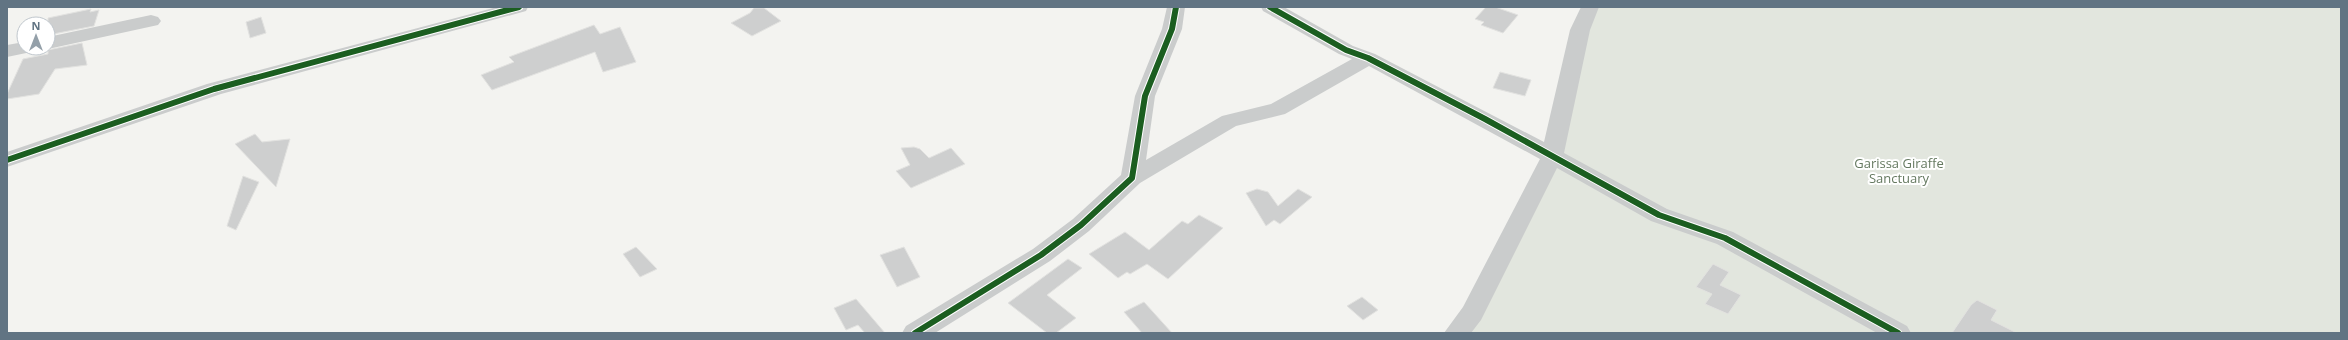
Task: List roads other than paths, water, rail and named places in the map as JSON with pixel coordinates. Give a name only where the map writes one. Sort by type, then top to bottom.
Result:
[{"type":"street","points":[[7,160],[214,89],[519,7]]},
{"type":"street","points":[[1132,178],[1145,96],[1172,29],[1176,7]]},
{"type":"street","points":[[1270,7],[1346,50],[1368,58],[1659,215],[1725,238],[1898,333]]},
{"type":"street","points":[[1457,333],[1472,313],[1552,156],[1580,30],[1590,7]]},
{"type":"street","points":[[56,41],[150,21]]},
{"type":"street","points":[[915,333],[989,289],[1081,225],[1120,186],[1132,178],[1229,121],[1278,109],[1322,86],[1368,58]]},
{"type":"park label","name":"Garissa Giraffe Sanctuary","points":[[1899,170]]}]
